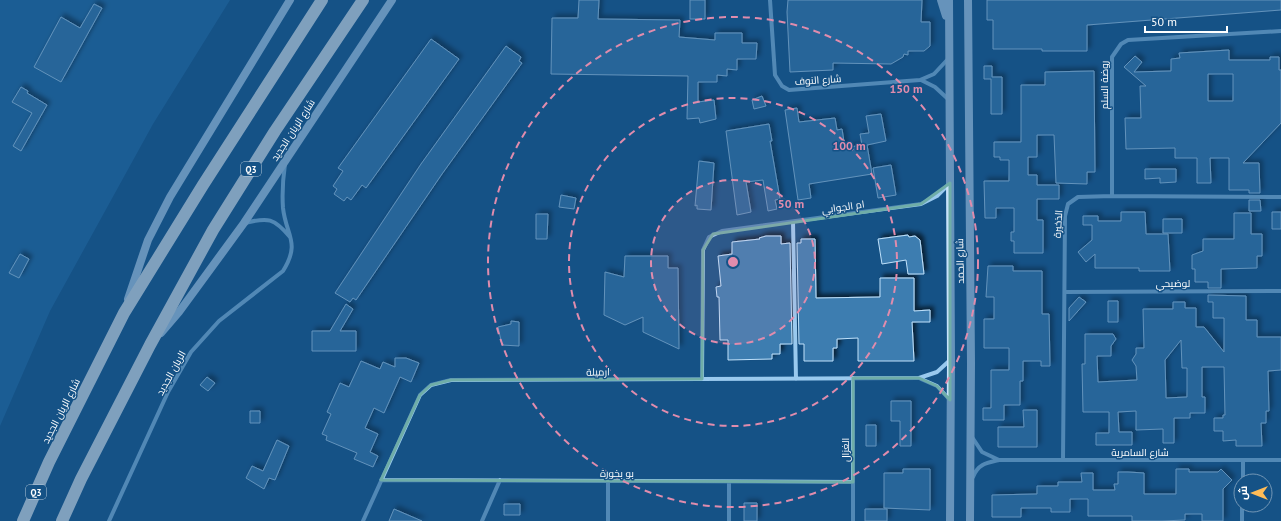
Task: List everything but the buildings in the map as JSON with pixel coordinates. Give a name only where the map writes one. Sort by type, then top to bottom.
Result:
[{"type":"highway","name":"شارع الريان الجديد","points":[[23,521],[49,462],[124,314],[203,185],[322,0]]},
{"type":"highway","name":"شارع الريان الجديد","points":[[62,521],[150,345],[213,230],[275,131],[363,0]]},
{"type":"street","name":"شارع الريان الجديد","points":[[124,314],[148,240],[170,197],[290,0]]},
{"type":"street","name":"شارع الريان الجديد","points":[[150,345],[179,312],[244,223],[285,164],[392,0]]},
{"type":"street","name":"شارع النوف","points":[[770,0],[775,74],[782,86],[789,90],[920,80],[934,74],[949,57]]},
{"type":"street","points":[[941,0],[949,23]]},
{"type":"street","name":"شارع الحمد","points":[[949,0],[951,359],[950,521]]},
{"type":"street","name":"شارع الحمد","points":[[968,0],[970,521]]},
{"type":"street","name":"روضة السلم","points":[[1112,196],[1112,57],[1121,44],[1128,40],[1281,31]]},
{"type":"street","points":[[920,80],[940,91],[950,102]]},
{"type":"street","name":"الريان الجديد","points":[[109,521],[168,392],[192,352],[219,321],[283,271],[291,252],[292,239],[283,208],[285,164]]},
{"type":"street","name":"ام الجوابي","points":[[702,379],[703,250],[707,240],[713,234],[722,231],[921,204],[937,196],[950,183]]},
{"type":"street","name":"الذخيرة","points":[[1063,460],[1065,216],[1068,204],[1078,197],[1281,196]]},
{"type":"street","points":[[244,223],[264,218],[282,228],[292,239]]},
{"type":"street","points":[[792,222],[796,379]]},
{"type":"street","name":"لوضيحي","points":[[1065,292],[1281,291]]},
{"type":"street","name":"ارميلة","points":[[363,521],[420,395],[431,385],[452,380],[919,378],[937,372],[951,359]]},
{"type":"street","name":"الغزال","points":[[853,378],[853,521]]},
{"type":"street","name":"ارميلة","points":[[919,378],[937,386],[950,400]]},
{"type":"street","name":"شارع السامرية","points":[[970,433],[982,452],[999,460]]},
{"type":"street","name":"شارع السامرية","points":[[970,483],[976,469],[983,464],[999,460],[1281,460]]},
{"type":"street","points":[[1243,460],[1243,473]]},
{"type":"street","name":"بو بخورة","points":[[381,480],[853,482]]},
{"type":"street","points":[[482,521],[500,480]]},
{"type":"street","points":[[608,481],[608,521]]},
{"type":"street","points":[[729,482],[729,521]]},
{"type":"highlighted area","points":[[950,183],[950,400],[937,386],[919,378],[853,378],[853,482],[381,480],[420,395],[431,385],[451,380],[702,379],[703,250],[713,234],[921,204]]},
{"type":"shaded area","points":[[0,0],[230,0],[153,124],[50,311],[0,426]]}]
